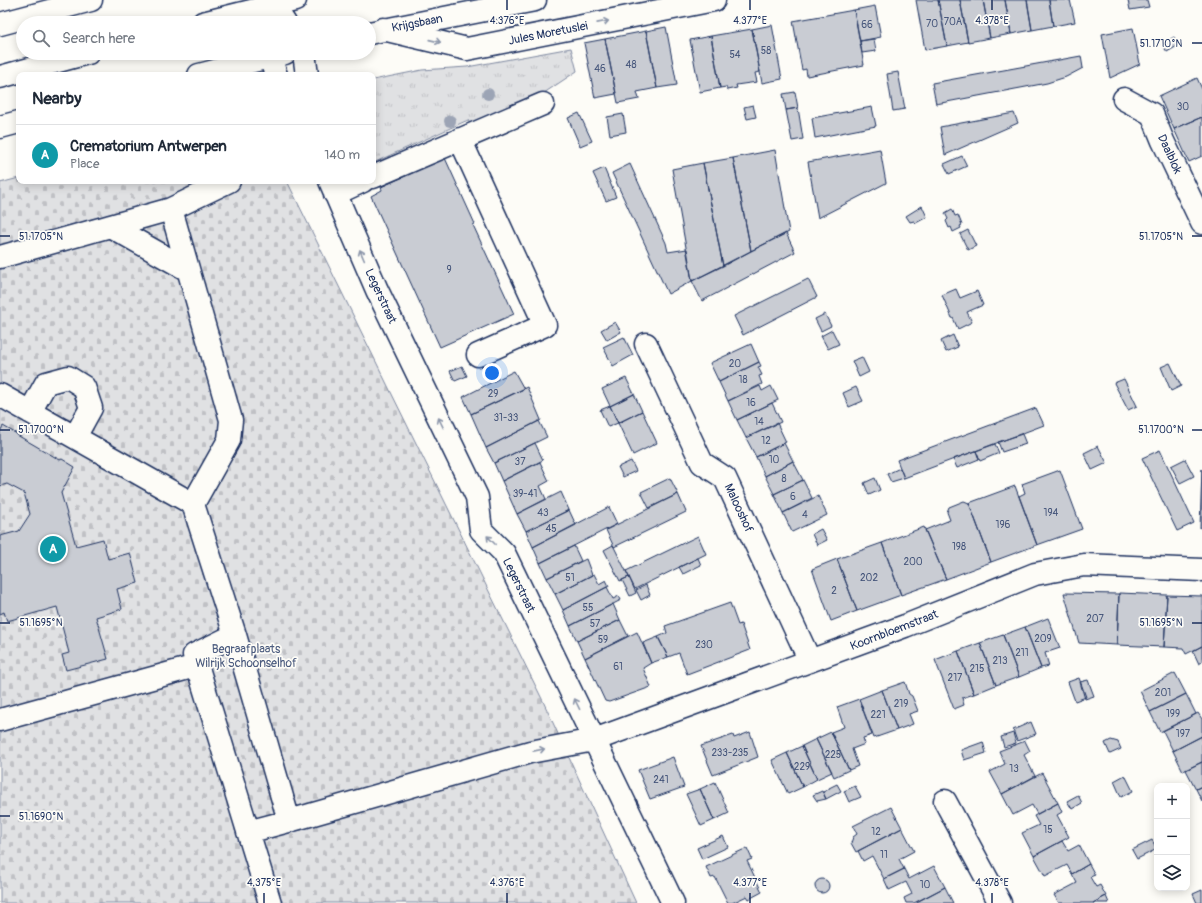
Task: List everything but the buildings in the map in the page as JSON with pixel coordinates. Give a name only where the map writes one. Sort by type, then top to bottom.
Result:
[{"type":"street","points":[[30,16],[91,0]]},
{"type":"street","points":[[238,16],[272,9],[295,0]]},
{"type":"street","name":"Krijgsbaan","points":[[376,31],[535,0]]},
{"type":"street","name":"Jules Moretuslei","points":[[376,31],[467,49],[714,0]]},
{"type":"street","points":[[0,24],[16,20]]},
{"type":"street","points":[[18,72],[62,60]]},
{"type":"street","points":[[213,72],[270,60]]},
{"type":"street","points":[[305,60],[307,72]]},
{"type":"street","points":[[0,77],[16,73]]},
{"type":"street","name":"Daalblok","points":[[1124,99],[1152,114],[1162,141],[1202,223]]},
{"type":"street","points":[[376,176],[543,104]]},
{"type":"street","points":[[0,127],[16,123]]},
{"type":"street","points":[[460,139],[545,325],[478,356]]},
{"type":"street","points":[[0,257],[171,209],[223,184]]},
{"type":"street","points":[[333,187],[348,184]]},
{"type":"street","name":"Legerstraat","points":[[333,187],[377,290],[477,496],[481,530],[504,553],[673,903]]},
{"type":"street","points":[[171,209],[231,420],[229,440],[193,504]]},
{"type":"street","points":[[110,226],[188,270]]},
{"type":"street","name":"Malooshof","points":[[646,344],[702,463],[725,478],[810,661]]},
{"type":"street","points":[[30,412],[46,383],[68,377],[84,387],[92,408],[75,437]]},
{"type":"street","points":[[0,395],[193,504],[235,635],[288,821]]},
{"type":"street","name":"Koornbloemstraat","points":[[248,832],[530,752],[594,740],[904,626],[1036,574],[1084,564],[1202,570]]},
{"type":"street","points":[[235,635],[194,655],[196,666],[270,903]]},
{"type":"street","points":[[0,720],[196,666]]},
{"type":"street","points":[[945,801],[1000,903]]},
{"type":"green space","points":[[571,48],[577,71],[544,93],[471,126],[468,120],[376,162],[376,79],[422,70],[467,67]]},
{"type":"green space","name":"Begraafplaats Wilrijk Schoonselhof","points":[[16,179],[16,184],[288,184],[542,699],[636,903],[0,903],[0,183]]},
{"type":"place","name":"Crematorium Antwerpen","points":[[53,549]]}]
